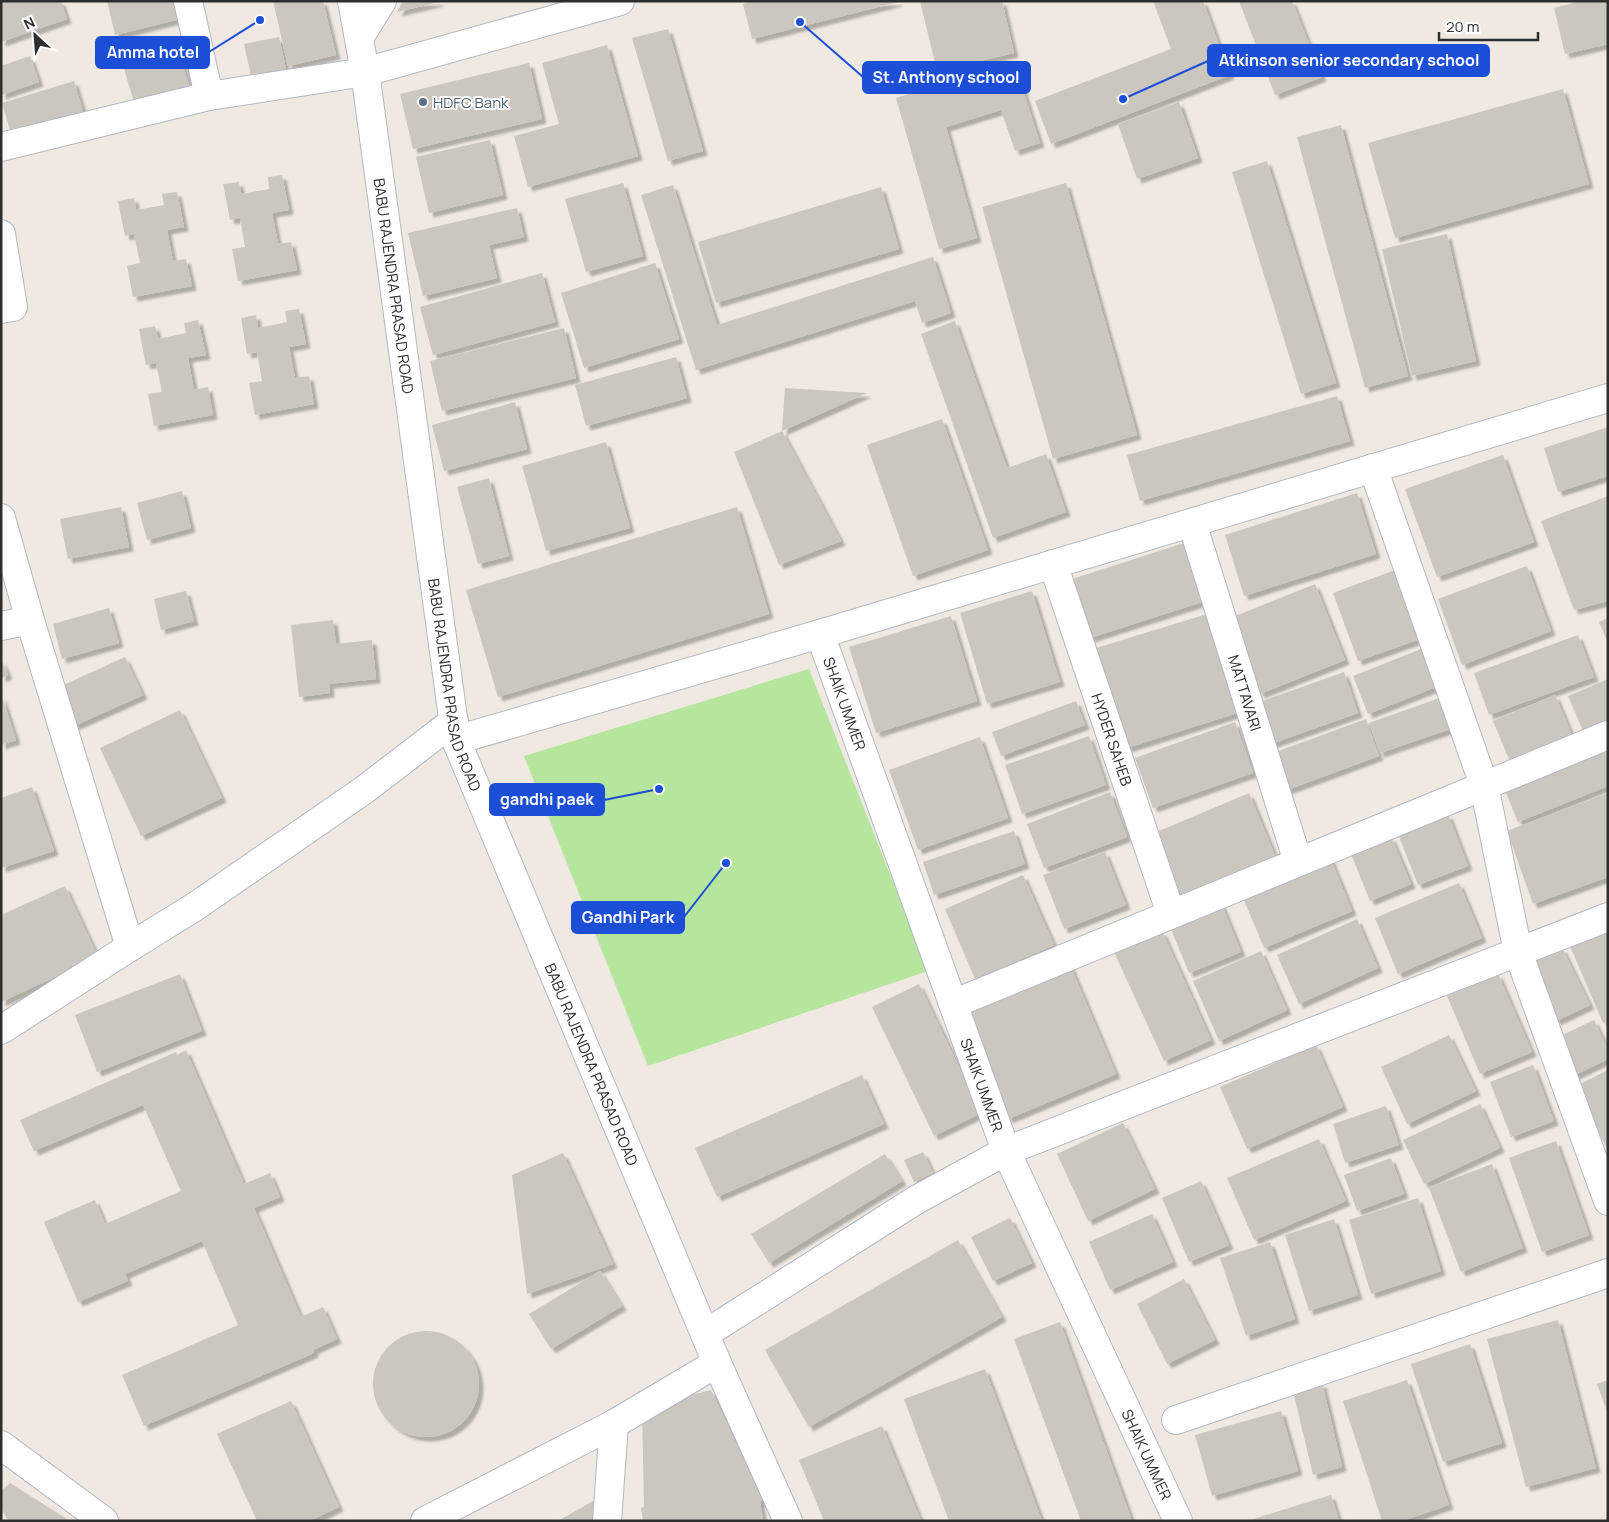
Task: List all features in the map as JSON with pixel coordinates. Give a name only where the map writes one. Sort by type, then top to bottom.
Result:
[{"type":"street","points":[[188,1],[209,96]]},
{"type":"street","name":"BABU RAJENDRA PRASAD ROAD","points":[[352,1],[365,72],[455,731],[717,1363],[788,1521]]},
{"type":"street","points":[[358,38],[382,1]]},
{"type":"street","points":[[1,147],[209,96],[365,72],[620,1]]},
{"type":"street","points":[[1,234],[13,307],[1,309]]},
{"type":"street","points":[[1,1030],[196,906],[364,790],[455,731],[820,634],[1608,398]]},
{"type":"street","points":[[1373,468],[1484,785],[1518,952],[1608,1200]]},
{"type":"street","points":[[1,518],[30,620],[130,947]]},
{"type":"street","name":"MATTAVARI","points":[[1192,523],[1298,862]]},
{"type":"street","name":"HYDER SAHEB","points":[[1053,564],[1171,914]]},
{"type":"street","points":[[1,626],[30,620]]},
{"type":"street","name":"SHAIK UMMER","points":[[820,634],[1006,1151],[1178,1521]]},
{"type":"street","points":[[953,1004],[1608,735]]},
{"type":"street","points":[[705,1334],[916,1200],[1006,1151],[1608,918]]},
{"type":"street","points":[[1176,1420],[1608,1274]]},
{"type":"street","points":[[424,1521],[614,1424],[717,1363]]},
{"type":"street","points":[[607,1521],[614,1424]]},
{"type":"street","points":[[1,1445],[104,1521]]},
{"type":"green space","points":[[809,669],[928,971],[648,1066],[524,756]]},
{"type":"building","points":[[1,1],[61,1],[67,19],[1,42]]},
{"type":"building","points":[[107,1],[176,1],[180,19],[115,35]]},
{"type":"building","points":[[273,1],[323,1],[336,55],[288,66]]},
{"type":"building","points":[[403,1],[439,1],[439,2],[397,12]]},
{"type":"building","points":[[752,1],[898,2],[752,39],[743,4]]},
{"type":"building","points":[[920,1],[1002,1],[1014,53],[937,71]]},
{"type":"building","points":[[1153,1],[1203,1],[1230,75],[1051,144],[1035,101],[1171,49]]},
{"type":"building","points":[[1239,1],[1292,1],[1322,77],[1275,95]]},
{"type":"building","points":[[1581,1],[1606,1],[1608,8],[1608,44],[1565,54],[1554,8]]},
{"type":"building","points":[[668,29],[703,151],[668,161],[632,38]]},
{"type":"building","points":[[279,37],[286,69],[251,76],[244,44]]},
{"type":"building","points":[[176,42],[191,92],[136,109],[121,59]]},
{"type":"building","points":[[607,45],[638,156],[528,187],[514,136],[559,124],[542,63]]},
{"type":"building","points":[[30,56],[39,82],[1,95],[1,66]]},
{"type":"building","points":[[1014,62],[1040,143],[1015,151],[1001,110],[946,127],[977,238],[939,249],[896,98]]},
{"type":"building","points":[[529,63],[542,119],[413,149],[400,94]]},
{"type":"building","points":[[74,81],[85,118],[13,140],[2,103]]},
{"type":"building","points":[[1563,89],[1589,184],[1395,238],[1368,143]]},
{"type":"building","points":[[1179,102],[1198,158],[1137,179],[1118,124]]},
{"type":"building","points":[[1341,125],[1408,376],[1365,388],[1297,137]]},
{"type":"building","points":[[490,140],[503,195],[429,213],[416,157]]},
{"type":"building","points":[[1267,161],[1336,383],[1301,394],[1232,172]]},
{"type":"building","points":[[282,175],[289,210],[272,213],[278,244],[291,242],[297,270],[238,281],[232,249],[245,247],[240,218],[230,220],[223,184],[239,182],[241,194],[269,189],[268,177]]},
{"type":"building","points":[[623,183],[643,256],[586,272],[565,199]]},
{"type":"building","points":[[1066,183],[1137,435],[1053,459],[982,207]]},
{"type":"building","points":[[673,185],[717,325],[933,257],[951,313],[922,323],[915,301],[696,370],[641,195]]},
{"type":"building","points":[[881,187],[899,249],[716,303],[698,242]]},
{"type":"building","points":[[177,192],[184,227],[167,230],[173,261],[186,259],[192,286],[133,297],[127,266],[140,263],[134,234],[125,236],[118,201],[134,198],[136,210],[164,205],[162,194]]},
{"type":"building","points":[[517,208],[524,237],[489,245],[497,278],[423,296],[408,233]]},
{"type":"building","points":[[1447,234],[1476,361],[1412,376],[1382,249]]},
{"type":"building","points":[[655,263],[679,339],[584,368],[561,293]]},
{"type":"building","points":[[542,273],[555,322],[433,355],[420,307]]},
{"type":"building","points":[[299,309],[306,344],[289,347],[295,378],[309,376],[314,404],[255,415],[249,383],[262,381],[257,352],[247,354],[241,318],[256,315],[258,328],[287,322],[285,311]]},
{"type":"building","points":[[198,320],[206,355],[188,358],[194,390],[208,387],[213,415],[154,426],[148,394],[162,392],[156,363],[146,365],[139,329],[155,326],[158,339],[186,333],[184,323]]},
{"type":"building","points":[[955,321],[1007,468],[1046,454],[1066,512],[993,538],[921,334]]},
{"type":"building","points":[[564,328],[576,378],[442,411],[430,361]]},
{"type":"building","points":[[676,357],[687,398],[586,426],[575,385]]},
{"type":"building","points":[[785,388],[867,393],[782,431]]},
{"type":"building","points":[[1337,396],[1350,441],[1140,501],[1127,455]]},
{"type":"building","points":[[515,402],[527,449],[444,471],[432,425]]},
{"type":"building","points":[[942,419],[988,550],[913,576],[867,445]]},
{"type":"building","points":[[1608,427],[1608,476],[1558,492],[1544,448]]},
{"type":"building","points":[[782,431],[841,541],[779,565],[734,452]]},
{"type":"building","points":[[606,442],[630,528],[546,551],[522,466]]},
{"type":"building","points":[[1503,455],[1534,542],[1437,577],[1405,489]]},
{"type":"building","points":[[489,478],[509,556],[478,564],[457,487]]},
{"type":"building","points":[[182,491],[191,528],[147,540],[137,503]]},
{"type":"building","points":[[1357,493],[1376,554],[1244,596],[1225,535]]},
{"type":"building","points":[[1608,496],[1608,601],[1574,610],[1541,521]]},
{"type":"building","points":[[121,507],[129,547],[68,559],[60,519]]},
{"type":"building","points":[[737,507],[769,614],[498,697],[466,590]]},
{"type":"building","points":[[1184,543],[1202,602],[1090,638],[1072,579]]},
{"type":"building","points":[[1527,566],[1551,631],[1462,665],[1438,599]]},
{"type":"building","points":[[1395,570],[1420,639],[1358,661],[1333,593]]},
{"type":"building","points":[[1315,584],[1345,660],[1260,694],[1230,618]]},
{"type":"building","points":[[186,591],[194,621],[161,630],[154,599]]},
{"type":"building","points":[[1032,591],[1060,682],[987,704],[960,613]]},
{"type":"building","points":[[109,608],[119,643],[62,659],[53,624]]},
{"type":"building","points":[[1207,614],[1237,713],[1127,748],[1096,648]]},
{"type":"building","points":[[951,616],[977,701],[876,733],[849,647]]},
{"type":"building","points":[[1608,618],[1608,643],[1599,622]]},
{"type":"building","points":[[333,620],[336,644],[372,640],[376,679],[329,684],[330,693],[299,697],[291,625]]},
{"type":"building","points":[[1578,635],[1594,677],[1489,715],[1474,673]]},
{"type":"building","points":[[1426,647],[1441,685],[1368,714],[1353,676]]},
{"type":"building","points":[[125,657],[143,695],[74,726],[57,688]]},
{"type":"building","points":[[1,659],[8,675],[1,678]]},
{"type":"building","points":[[1344,672],[1358,713],[1268,745],[1254,704]]},
{"type":"building","points":[[1608,679],[1608,720],[1583,731],[1568,696]]},
{"type":"building","points":[[1,694],[16,740],[1,745]]},
{"type":"building","points":[[1555,695],[1573,738],[1511,764],[1493,721]]},
{"type":"building","points":[[1445,696],[1456,727],[1380,753],[1369,723]]},
{"type":"building","points":[[1076,701],[1085,725],[1001,756],[992,732]]},
{"type":"building","points":[[180,710],[222,798],[141,836],[100,748]]},
{"type":"building","points":[[1366,719],[1379,756],[1287,790],[1273,753]]},
{"type":"building","points":[[1235,722],[1253,773],[1153,808],[1135,758]]},
{"type":"building","points":[[1089,736],[1106,785],[1022,814],[1005,765]]},
{"type":"building","points":[[980,737],[1008,818],[918,850],[889,770]]},
{"type":"building","points":[[1608,747],[1608,786],[1518,822],[1504,788]]},
{"type":"building","points":[[32,787],[54,851],[1,868],[1,798]]},
{"type":"building","points":[[1110,792],[1127,837],[1044,868],[1027,824]]},
{"type":"building","points":[[1249,793],[1275,856],[1179,897],[1152,834]]},
{"type":"building","points":[[1608,793],[1608,877],[1533,904],[1507,831]]},
{"type":"building","points":[[1448,814],[1468,866],[1418,885],[1398,834]]},
{"type":"building","points":[[1014,831],[1025,864],[934,895],[923,862]]},
{"type":"building","points":[[1391,837],[1411,884],[1370,901],[1351,854]]},
{"type":"building","points":[[1105,852],[1126,905],[1064,929],[1043,875]]},
{"type":"building","points":[[1329,855],[1352,911],[1264,948],[1241,893]]},
{"type":"building","points":[[1023,875],[1054,945],[975,979],[945,909]]},
{"type":"building","points":[[1459,883],[1482,938],[1398,974],[1375,918]]},
{"type":"building","points":[[65,886],[98,957],[1,1002],[1,915]]},
{"type":"building","points":[[1221,903],[1241,952],[1189,973],[1169,924]]},
{"type":"building","points":[[1357,919],[1378,968],[1299,1004],[1277,955]]},
{"type":"building","points":[[1608,930],[1608,1021],[1603,1023],[1570,946]]},
{"type":"building","points":[[1162,931],[1211,1040],[1164,1061],[1114,952]]},
{"type":"building","points":[[1562,948],[1590,1005],[1556,1021],[1529,964]]},
{"type":"building","points":[[1261,951],[1287,1010],[1219,1041],[1193,981]]},
{"type":"building","points":[[1070,965],[1116,1074],[1008,1119],[962,1011]]},
{"type":"building","points":[[180,974],[202,1031],[97,1072],[75,1015]]},
{"type":"building","points":[[1498,974],[1532,1052],[1480,1074],[1447,996]]},
{"type":"building","points":[[919,984],[981,1113],[934,1136],[872,1007]]},
{"type":"building","points":[[1594,1020],[1608,1050],[1608,1059],[1573,1076],[1556,1038]]},
{"type":"building","points":[[1449,1035],[1476,1091],[1407,1124],[1381,1067]]},
{"type":"building","points":[[1316,1045],[1343,1107],[1247,1149],[1220,1087]]},
{"type":"building","points":[[186,1050],[244,1184],[270,1173],[280,1197],[254,1208],[301,1317],[323,1307],[337,1339],[313,1350],[314,1353],[144,1426],[122,1375],[238,1325],[202,1241],[125,1274],[128,1281],[78,1302],[44,1222],[95,1200],[105,1224],[181,1191],[143,1105],[34,1151],[20,1120],[176,1052],[177,1055]]},
{"type":"building","points":[[1533,1065],[1554,1121],[1511,1137],[1490,1082]]},
{"type":"building","points":[[1608,1070],[1608,1151],[1576,1086]]},
{"type":"building","points":[[862,1075],[884,1124],[717,1197],[695,1148]]},
{"type":"building","points":[[1480,1104],[1500,1148],[1424,1184],[1403,1140]]},
{"type":"building","points":[[1386,1106],[1399,1145],[1345,1163],[1333,1124]]},
{"type":"building","points":[[1123,1123],[1155,1189],[1088,1221],[1057,1154]]},
{"type":"building","points":[[1319,1139],[1346,1201],[1254,1240],[1227,1178]]},
{"type":"building","points":[[1556,1141],[1589,1235],[1542,1252],[1509,1158]]},
{"type":"building","points":[[923,1152],[933,1173],[914,1182],[904,1160]]},
{"type":"building","points":[[563,1153],[613,1264],[527,1294],[512,1175]]},
{"type":"building","points":[[885,1154],[902,1181],[769,1263],[751,1234]]},
{"type":"building","points":[[1391,1158],[1404,1194],[1357,1211],[1344,1175]]},
{"type":"building","points":[[1492,1164],[1523,1248],[1461,1272],[1429,1188]]},
{"type":"building","points":[[1201,1181],[1229,1245],[1189,1262],[1162,1198]]},
{"type":"building","points":[[1418,1198],[1441,1271],[1371,1294],[1349,1220]]},
{"type":"building","points":[[1152,1214],[1173,1262],[1110,1290],[1089,1242]]},
{"type":"building","points":[[1010,1218],[1032,1263],[993,1281],[971,1237]]},
{"type":"building","points":[[1334,1219],[1358,1295],[1309,1311],[1285,1235]]},
{"type":"building","points":[[958,1240],[1002,1317],[809,1427],[765,1350]]},
{"type":"building","points":[[1270,1242],[1295,1319],[1246,1336],[1220,1258]]},
{"type":"building","points":[[600,1271],[622,1306],[551,1349],[529,1314]]},
{"type":"building","points":[[1184,1279],[1215,1340],[1167,1364],[1137,1304]]},
{"type":"building","points":[[1558,1320],[1596,1468],[1526,1487],[1487,1339]]},
{"type":"building","points":[[1060,1322],[1132,1521],[1081,1521],[1014,1339]]},
{"type":"building","points":[[426,1331],[446,1335],[464,1346],[475,1364],[479,1384],[475,1404],[464,1422],[446,1433],[426,1437],[406,1433],[388,1422],[377,1404],[373,1384],[377,1364],[388,1346],[406,1335]]},
{"type":"building","points":[[1470,1344],[1502,1443],[1443,1462],[1411,1364]]},
{"type":"building","points":[[985,1369],[1042,1521],[949,1521],[904,1399]]},
{"type":"building","points":[[1407,1380],[1449,1505],[1402,1521],[1382,1521],[1343,1401]]},
{"type":"building","points":[[1608,1380],[1608,1414],[1597,1384]]},
{"type":"building","points":[[1322,1383],[1342,1467],[1313,1475],[1293,1391]]},
{"type":"building","points":[[711,1390],[763,1501],[760,1501],[763,1521],[643,1521],[641,1508],[644,1507],[642,1408]]},
{"type":"building","points":[[291,1401],[339,1507],[309,1521],[257,1521],[217,1434]]},
{"type":"building","points":[[1281,1411],[1298,1471],[1212,1496],[1195,1435]]},
{"type":"building","points":[[882,1426],[921,1521],[824,1521],[799,1460]]},
{"type":"building","points":[[10,1483],[70,1521],[8,1521],[1,1508],[1,1491]]},
{"type":"building","points":[[1331,1495],[1339,1521],[1250,1521],[1250,1520]]},
{"type":"building","points":[[598,1498],[596,1521],[558,1521]]},
{"type":"place","name":"Amma hotel","points":[[260,20]]},
{"type":"place","name":"St. Anthony school","points":[[800,22]]},
{"type":"place","name":"Atkinson senior secondary school","points":[[1123,99]]},
{"type":"place","name":"HDFC Bank","points":[[423,102]]},
{"type":"place","name":"gandhi paek","points":[[659,789]]},
{"type":"place","name":"Gandhi Park","points":[[726,863]]}]
